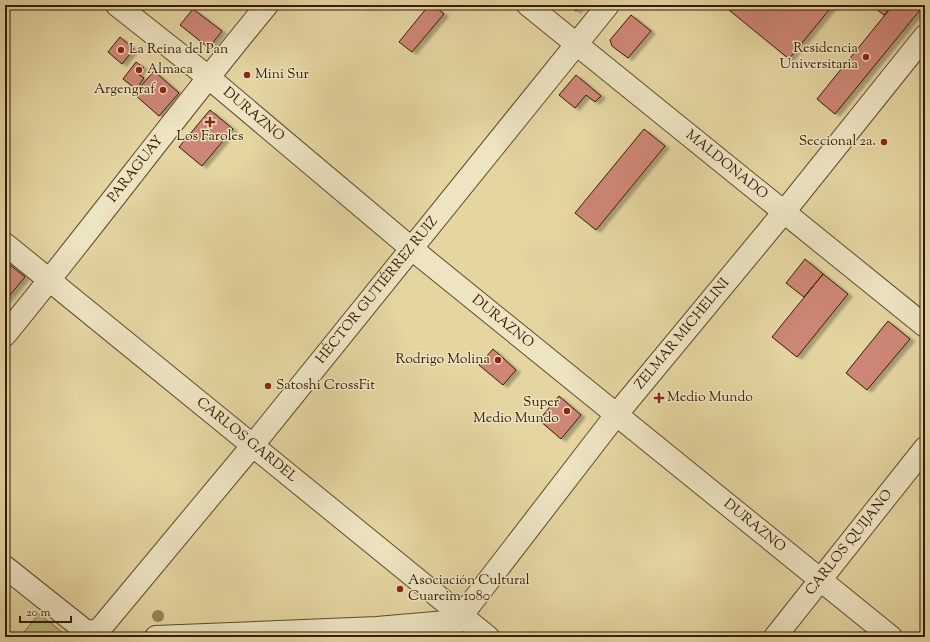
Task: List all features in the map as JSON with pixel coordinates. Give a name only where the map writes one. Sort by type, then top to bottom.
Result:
[{"type":"street","name":"DURAZNO","points":[[116,5],[208,77],[412,249],[891,637]]},
{"type":"street","name":"PARAGUAY","points":[[5,335],[208,77],[267,5]]},
{"type":"street","name":"MALDONADO","points":[[528,5],[925,326]]},
{"type":"street","name":"HÉCTOR GUTIÉRREZ RUIZ","points":[[106,635],[157,560],[253,445],[608,5]]},
{"type":"street","name":"ZELMAR MICHELINI","points":[[455,624],[616,415],[784,212],[925,36]]},
{"type":"street","name":"CARLOS GARDEL","points":[[5,244],[253,445],[455,624],[488,637]]},
{"type":"street","name":"CARLOS QUIJANO","points":[[774,637],[925,448]]},
{"type":"street","points":[[5,567],[83,629],[89,632],[106,635]]},
{"type":"street","points":[[156,637],[455,624]]},
{"type":"shaded area","points":[[39,614],[62,632],[58,637],[20,637]]},
{"type":"building","points":[[429,5],[433,5],[444,14],[412,52],[399,42]]},
{"type":"building","points":[[569,5],[581,5],[576,11]]},
{"type":"building","points":[[723,5],[833,5],[789,59]]},
{"type":"building","points":[[871,5],[893,5],[884,15]]},
{"type":"building","name":"Residencia Universitaria","points":[[893,5],[914,5],[920,10],[835,114],[817,99]]},
{"type":"building","points":[[193,9],[222,31],[209,48],[180,25]]},
{"type":"building","points":[[631,15],[651,31],[628,58],[612,46],[610,40]]},
{"type":"building","name":"La Reina del Pan","points":[[120,37],[134,49],[122,64],[108,52]]},
{"type":"building","points":[[136,62],[144,68],[138,74],[144,78],[136,89],[123,79]]},
{"type":"building","points":[[154,71],[179,93],[159,116],[134,94]]},
{"type":"building","points":[[576,75],[601,96],[595,102],[586,95],[575,108],[559,95]]},
{"type":"building","points":[[210,110],[233,129],[202,166],[179,147]]},
{"type":"building","points":[[644,129],[665,146],[596,230],[575,213]]},
{"type":"building","points":[[805,259],[823,274],[804,297],[786,283]]},
{"type":"building","points":[[5,261],[25,277],[5,301]]},
{"type":"building","points":[[823,274],[848,294],[797,357],[772,337]]},
{"type":"building","points":[[888,321],[910,339],[867,390],[846,373]]},
{"type":"building","points":[[493,349],[516,370],[503,385],[479,365]]},
{"type":"building","points":[[559,396],[581,415],[561,439],[539,420]]},
{"type":"place","name":"La Reina del Pan","points":[[121,50]]},
{"type":"place","name":"Residencia Universitaria","points":[[866,57]]},
{"type":"place","name":"Almaca","points":[[139,70]]},
{"type":"place","name":"Mini Sur","points":[[247,75]]},
{"type":"place","name":"Argengraf","points":[[163,90]]},
{"type":"place","name":"Los Faroles","points":[[210,122]]},
{"type":"place","name":"Seccional 2a.","points":[[884,142]]},
{"type":"place","name":"Rodrigo Molina","points":[[498,360]]},
{"type":"place","name":"Satoshi CrossFit","points":[[268,386]]},
{"type":"place","name":"Medio Mundo","points":[[659,398]]},
{"type":"place","name":"Super Medio Mundo","points":[[567,411]]},
{"type":"place","name":"Asociación Cultural Cuareim 1080","points":[[400,589]]}]
